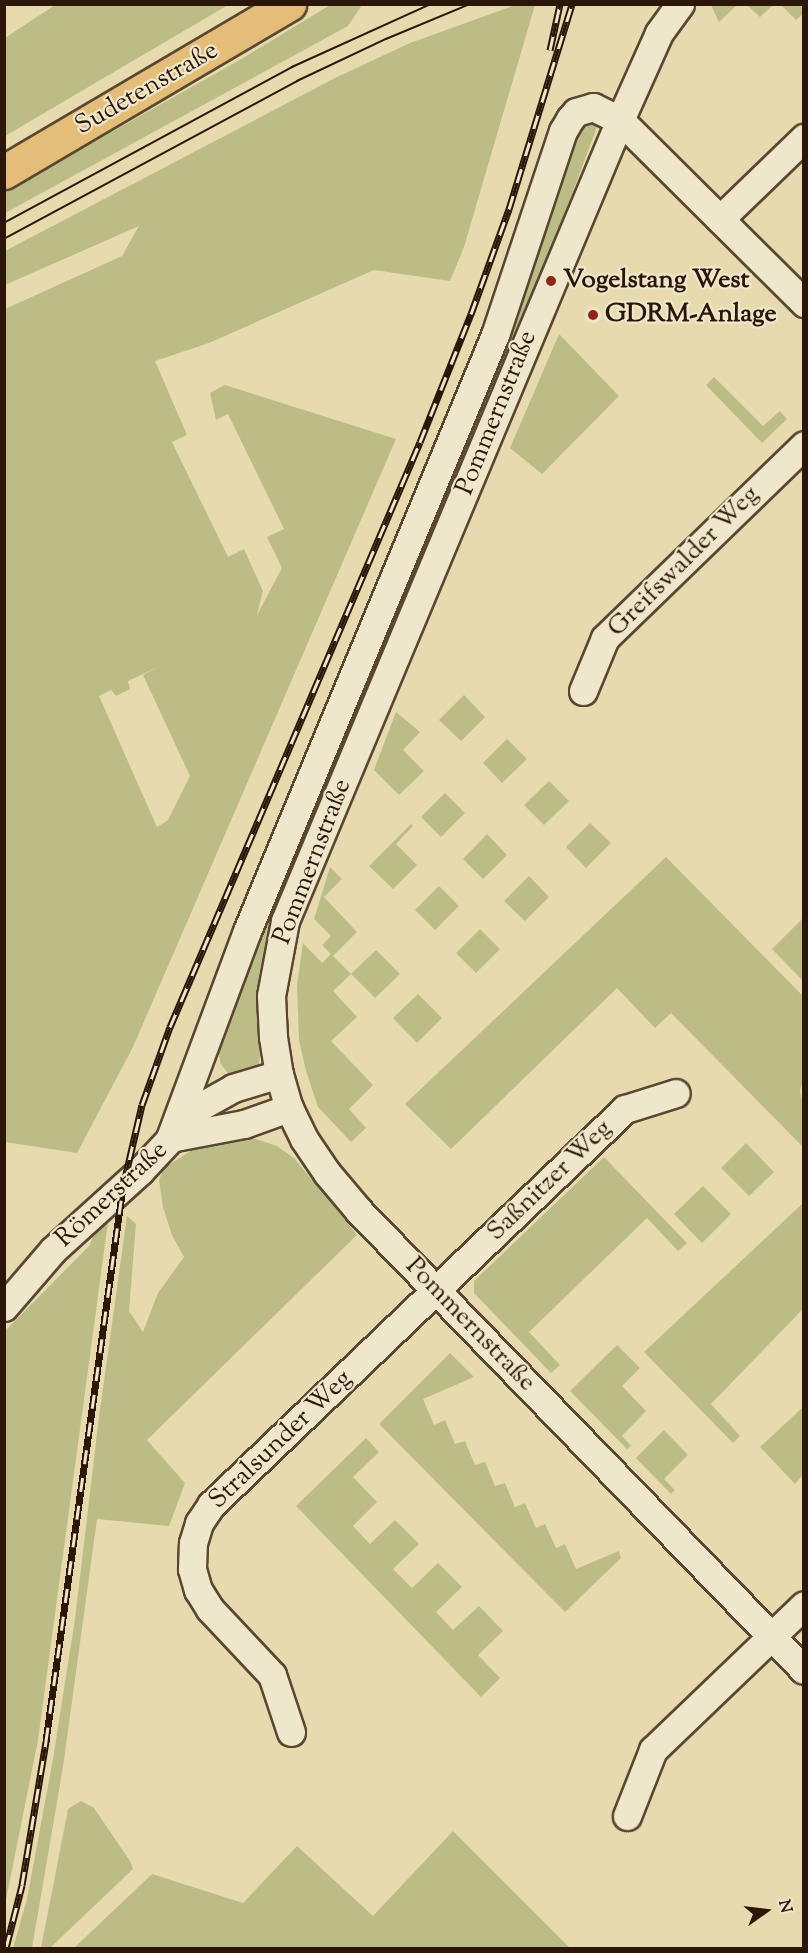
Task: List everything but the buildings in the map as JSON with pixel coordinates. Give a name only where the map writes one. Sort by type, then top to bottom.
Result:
[{"type":"main road","name":"Sudetenstraße","points":[[4,172],[289,4]]},
{"type":"street","name":"Pommernstraße","points":[[659,33],[664,4]]},
{"type":"street","name":"Pommernstraße","points":[[680,4],[659,33],[620,120],[285,921],[271,996],[279,1074],[289,1108],[304,1139],[327,1173],[359,1211],[804,1670]]},
{"type":"street","name":"Pommernstraße","points":[[170,1138],[247,932],[495,335],[563,131],[570,119],[583,109],[593,107],[620,120]]},
{"type":"street","points":[[620,120],[804,303]]},
{"type":"street","points":[[720,219],[804,138]]},
{"type":"street","name":"Greifswalder Weg","points":[[583,691],[604,638],[804,445]]},
{"type":"street","points":[[170,1138],[201,1106],[233,1088],[279,1074]]},
{"type":"street","name":"Saßnitzer Weg","points":[[436,1290],[626,1109],[676,1093]]},
{"type":"street","name":"Römerstraße","points":[[4,1307],[53,1250],[140,1171],[170,1138],[244,1124],[289,1108]]},
{"type":"street","name":"Stralsunder Weg","points":[[291,1732],[272,1675],[210,1609],[198,1590],[192,1569],[193,1543],[199,1523],[211,1505],[436,1290]]},
{"type":"street","points":[[627,1816],[653,1750],[804,1605]]},
{"type":"green space","points":[[518,4],[535,5],[464,247],[450,281],[374,270],[209,343],[155,361],[187,435],[172,442],[228,557],[244,549],[263,591],[257,615],[282,568],[267,537],[284,529],[228,414],[216,420],[210,393],[225,385],[396,439],[133,1047],[77,1153],[5,1142],[5,309],[122,256],[139,226],[5,285],[5,251],[335,78],[410,43]],"holes":[[[160,666],[143,675],[190,776],[168,820],[157,827],[99,696],[111,690],[116,696],[130,689],[128,681]]]},
{"type":"green space","points":[[55,5],[228,5],[5,136],[5,38]]},
{"type":"green space","points":[[330,5],[362,5],[348,26],[5,213],[5,192],[243,58]]},
{"type":"green space","points":[[711,5],[737,5],[719,22]]},
{"type":"green space","points":[[747,5],[773,5],[760,17]]},
{"type":"green space","points":[[781,5],[803,5],[803,14],[796,20]]},
{"type":"green space","points":[[600,119],[506,370],[265,967],[259,1066],[230,1076],[220,1063],[219,1052],[273,898],[526,290],[575,136],[588,120]]},
{"type":"green space","points":[[559,334],[619,396],[542,474],[510,448]]},
{"type":"green space","points":[[714,377],[763,426],[780,411],[787,419],[762,443],[706,385]]},
{"type":"green space","points":[[464,695],[485,717],[461,741],[439,720]]},
{"type":"green space","points":[[396,712],[420,732],[403,750],[424,771],[399,795],[374,770]]},
{"type":"green space","points":[[507,739],[527,759],[502,783],[483,763]]},
{"type":"green space","points":[[549,781],[569,801],[544,825],[524,805]]},
{"type":"green space","points":[[445,793],[465,813],[441,837],[421,817]]},
{"type":"green space","points":[[590,823],[611,843],[586,868],[566,847]]},
{"type":"green space","points":[[411,824],[413,826],[396,844],[417,865],[393,889],[369,866]]},
{"type":"green space","points":[[487,834],[507,855],[483,879],[463,859]]},
{"type":"green space","points":[[666,857],[803,996],[804,1077],[800,1091],[803,1105],[803,1147],[671,1013],[655,1028],[617,988],[451,1149],[405,1104]]},
{"type":"green space","points":[[330,867],[342,879],[324,897],[357,932],[333,956],[351,974],[333,991],[357,1017],[331,1041],[373,1085],[349,1109],[366,1128],[351,1142],[318,1107],[299,1040],[297,985],[303,943],[322,963],[331,954],[322,945],[331,936],[314,919]]},
{"type":"green space","points":[[529,876],[549,897],[525,921],[504,901]]},
{"type":"green space","points":[[439,886],[459,906],[435,930],[415,910]]},
{"type":"green space","points":[[803,918],[803,981],[772,949]]},
{"type":"green space","points":[[480,929],[500,949],[476,973],[456,953]]},
{"type":"green space","points":[[376,950],[400,974],[375,998],[351,974]]},
{"type":"green space","points":[[418,994],[442,1018],[417,1043],[393,1018]]},
{"type":"green space","points":[[244,1135],[277,1146],[294,1158],[357,1235],[147,1440],[185,1483],[169,1526],[97,1519],[63,1767],[32,1948],[13,1948],[27,1899],[53,1759],[75,1619],[99,1417],[127,1216],[136,1224],[129,1311],[143,1332],[158,1293],[184,1257],[172,1235],[163,1207],[159,1180],[164,1168],[212,1137]]},
{"type":"green space","points":[[746,1143],[774,1172],[749,1196],[721,1168]]},
{"type":"green space","points":[[604,1157],[687,1243],[678,1251],[647,1218],[529,1332],[560,1365],[551,1373],[474,1293],[474,1281]]},
{"type":"green space","points":[[703,1186],[731,1214],[702,1243],[674,1214]]},
{"type":"green space","points":[[803,1203],[803,1309],[711,1404],[740,1436],[733,1443],[644,1352]]},
{"type":"green space","points":[[108,1222],[38,1740],[5,1905],[5,1331],[90,1245],[96,1226]]},
{"type":"green space","points":[[617,1345],[640,1368],[622,1386],[646,1411],[622,1436],[631,1446],[627,1449],[570,1391]]},
{"type":"green space","points":[[450,1353],[474,1377],[423,1399],[434,1425],[445,1420],[455,1444],[465,1441],[475,1465],[485,1462],[495,1486],[505,1483],[515,1507],[525,1503],[536,1528],[545,1524],[556,1548],[565,1544],[576,1569],[619,1551],[621,1558],[565,1612],[379,1424]]},
{"type":"green space","points":[[803,1407],[803,1475],[795,1484],[760,1447]]},
{"type":"green space","points":[[664,1430],[688,1455],[664,1479],[675,1490],[671,1494],[636,1458]]},
{"type":"green space","points":[[366,1438],[379,1452],[353,1477],[377,1502],[353,1526],[370,1544],[395,1520],[419,1544],[393,1569],[412,1588],[438,1563],[462,1587],[436,1612],[453,1630],[479,1606],[503,1631],[478,1655],[500,1678],[481,1697],[296,1506]]},
{"type":"green space","points":[[81,1801],[94,1808],[133,1869],[50,1948],[41,1948],[68,1809]]},
{"type":"green space","points":[[453,1831],[570,1948],[74,1948],[152,1874],[243,1903],[297,1846],[373,1916]]},
{"type":"tram line","points":[[4,223],[292,67],[431,4]]},
{"type":"tram line","points":[[4,239],[297,81],[386,39],[470,4]]},
{"type":"railway","points":[[550,50],[560,4]]},
{"type":"railway","points":[[6,1948],[22,1885],[46,1741],[123,1187],[142,1105],[170,1027],[420,442],[471,314],[509,209],[572,4]]},
{"type":"place","name":"Vogelstang West","points":[[551,281]]},
{"type":"place","name":"GDRM-Anlage","points":[[593,315]]}]
